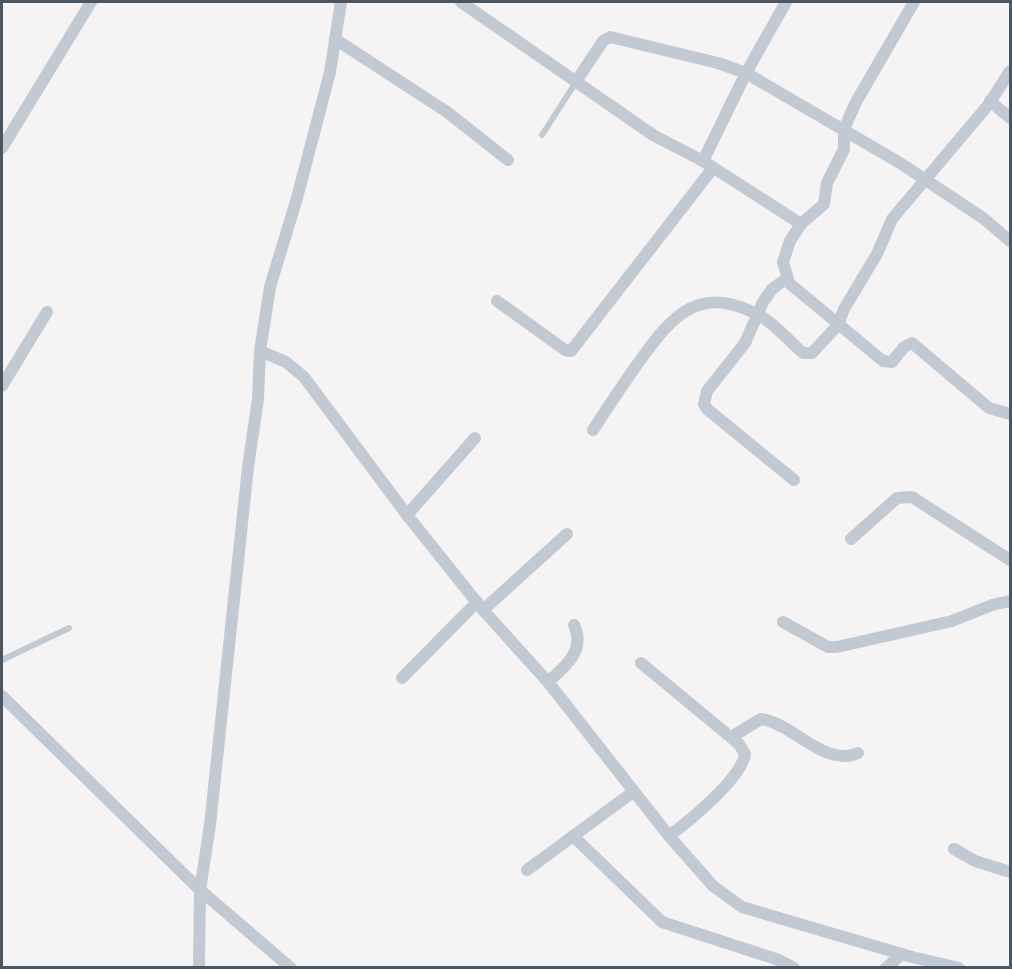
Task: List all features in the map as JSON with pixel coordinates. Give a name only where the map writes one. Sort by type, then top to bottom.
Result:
[{"type":"street","points":[[2,148],[91,2]]},
{"type":"street","points":[[199,968],[200,890],[210,825],[248,467],[258,399],[260,351],[270,287],[297,198],[330,72],[341,2]]},
{"type":"street","points":[[461,2],[577,80],[653,135],[708,165],[801,224]]},
{"type":"street","points":[[496,301],[567,352],[572,351],[708,165],[746,73],[786,2]]},
{"type":"street","points":[[914,2],[856,102],[844,129],[844,149],[827,183],[824,204],[801,224],[790,241],[785,256],[787,278],[838,325],[886,362],[892,362],[904,347],[912,343],[989,408],[1011,414]]},
{"type":"street","points":[[577,80],[603,41],[610,37],[746,73],[925,179],[983,218],[1011,241]]},
{"type":"street","points":[[335,39],[447,112],[508,160]]},
{"type":"street","points":[[593,430],[656,337],[669,322],[694,305],[718,303],[757,314],[770,322],[808,355],[838,325],[844,309],[877,254],[892,219],[990,101],[1011,71]]},
{"type":"street","points":[[990,101],[1011,118]]},
{"type":"street","points":[[787,278],[772,289],[757,314],[745,343],[707,391],[704,404],[707,409],[794,480]]},
{"type":"street","points":[[2,386],[46,312]]},
{"type":"street","points":[[260,351],[286,362],[304,378],[407,515],[480,606],[548,682],[633,792],[713,886],[742,907],[902,954],[959,968]]},
{"type":"street","points":[[407,515],[475,438]]},
{"type":"street","points":[[851,539],[897,498],[912,497],[1011,560]]},
{"type":"street","points":[[402,678],[480,606],[567,534]]},
{"type":"street","points":[[783,621],[828,647],[837,647],[952,621],[992,604],[1011,601]]},
{"type":"street","points":[[548,682],[577,649],[579,638],[574,625]]},
{"type":"street","points":[[641,663],[731,737],[745,754],[738,770],[690,821],[669,836]]},
{"type":"street","points":[[2,696],[200,890],[291,968]]},
{"type":"street","points":[[731,737],[761,719],[789,729],[824,751],[843,756],[858,753]]},
{"type":"street","points":[[527,870],[633,792]]},
{"type":"street","points":[[573,836],[662,922],[768,956],[794,968]]},
{"type":"street","points":[[954,849],[975,861],[1011,872]]},
{"type":"street","points":[[886,968],[902,954]]},
{"type":"lane","points":[[543,135],[577,80]]},
{"type":"lane","points":[[2,660],[69,627]]}]
